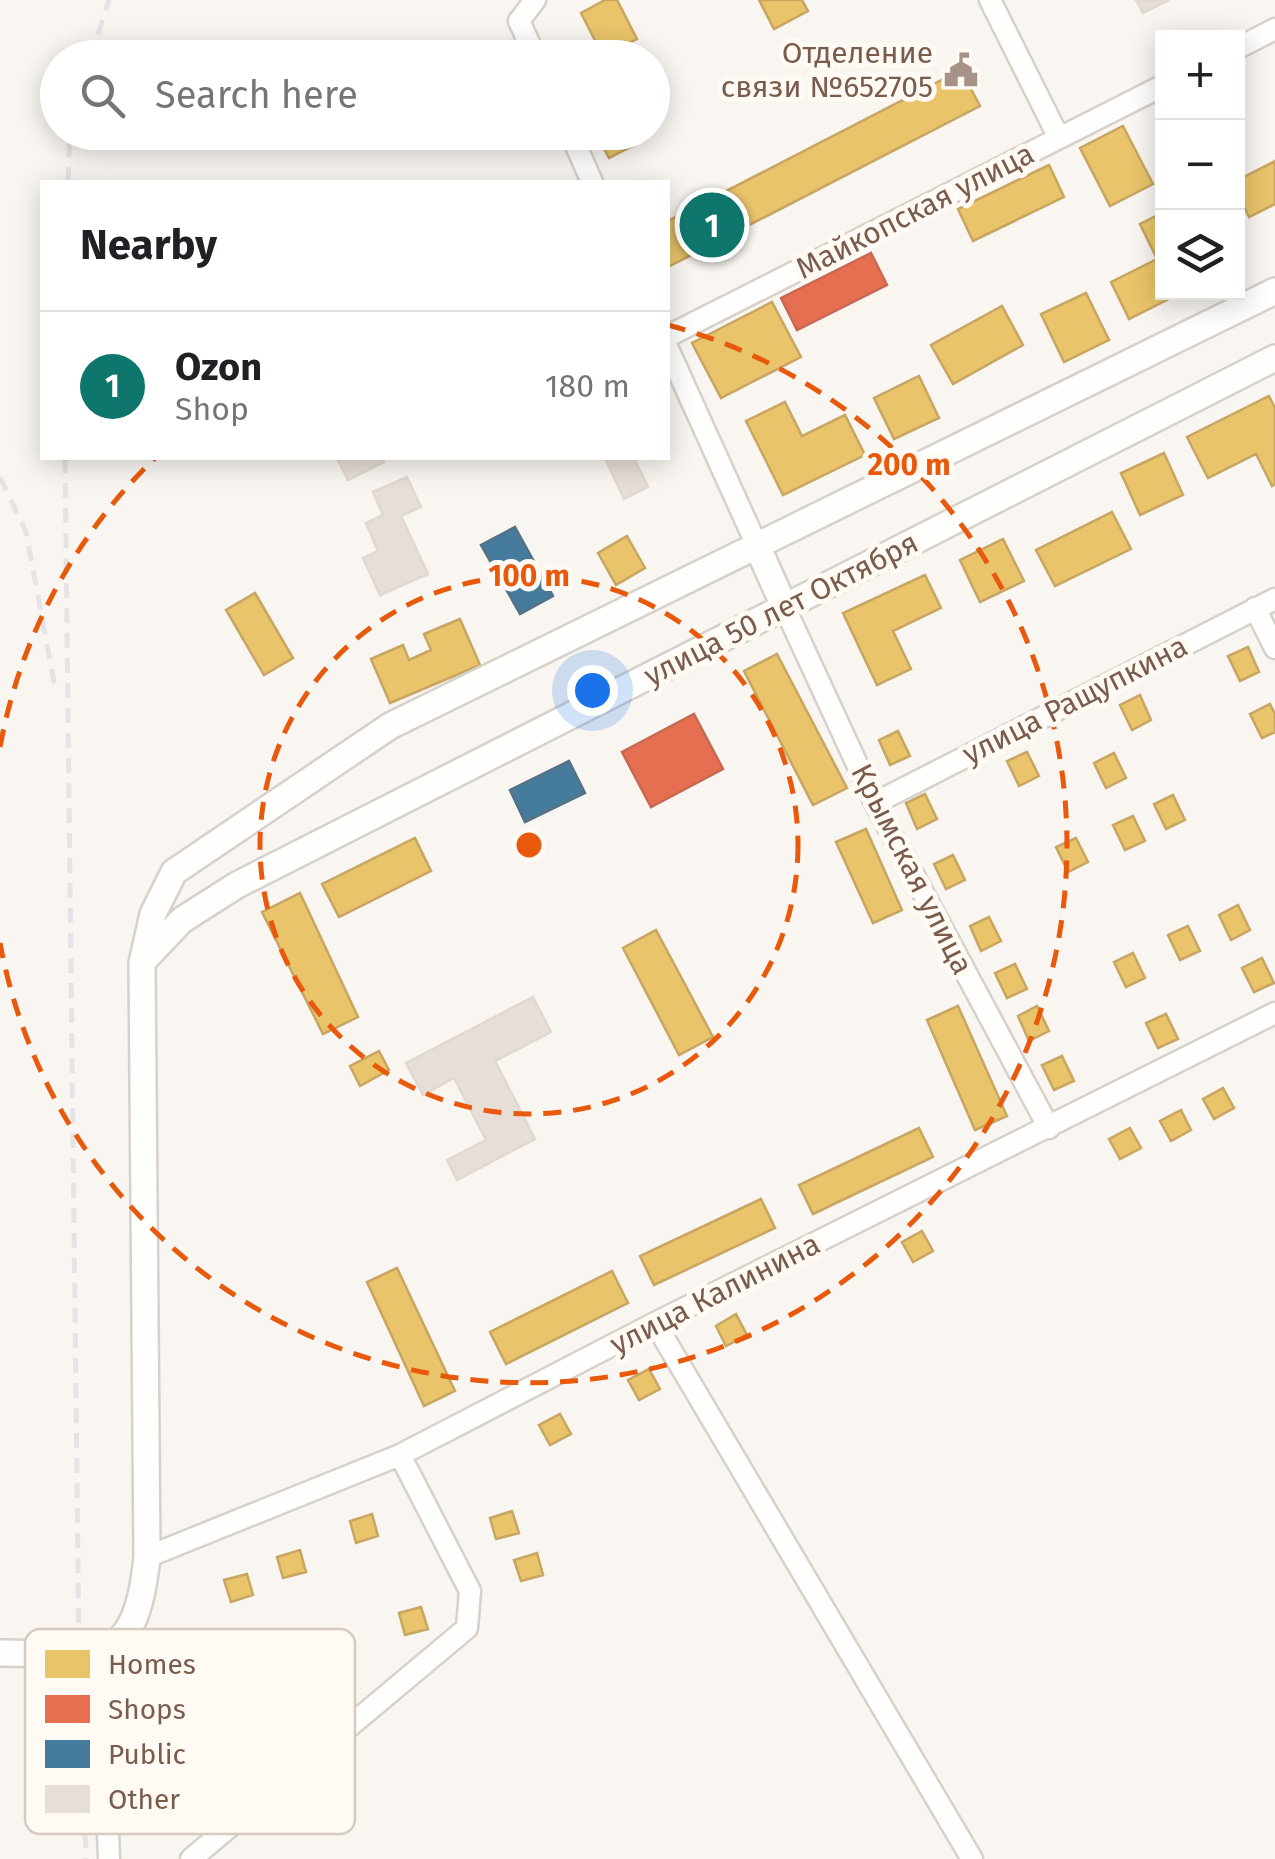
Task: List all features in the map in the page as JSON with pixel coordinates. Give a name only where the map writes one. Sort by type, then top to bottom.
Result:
[{"type":"street","points":[[528,40],[520,22],[535,0]]},
{"type":"street","points":[[990,0],[1059,138]]},
{"type":"street","points":[[1245,44],[1275,29]]},
{"type":"street","name":"Майкопская улица","points":[[670,335],[1155,90]]},
{"type":"street","points":[[578,150],[591,180]]},
{"type":"street","points":[[129,1629],[143,1596],[148,1557],[142,963],[153,914],[174,872],[390,726],[1275,291]]},
{"type":"street","points":[[670,353],[784,606]]},
{"type":"street","name":"улица 50 лет Октября","points":[[142,963],[182,920],[237,885],[1275,358]]},
{"type":"street","name":"улица Ращупкина","points":[[875,803],[1275,598]]},
{"type":"street","name":"Крымская улица","points":[[784,606],[875,803],[1049,1128]]},
{"type":"street","points":[[1255,608],[1275,648]]},
{"type":"street","name":"улица Калинина","points":[[148,1557],[400,1455],[655,1322],[1275,1013]]},
{"type":"street","points":[[655,1322],[972,1859]]},
{"type":"street","points":[[355,1722],[467,1628],[470,1591],[400,1455]]},
{"type":"street","points":[[0,1653],[25,1653]]},
{"type":"street","points":[[108,1834],[109,1859]]},
{"type":"street","points":[[192,1859],[222,1834]]},
{"type":"building: Homes","points":[[605,0],[617,0],[637,39],[595,40],[581,13]]},
{"type":"building: Homes","points":[[759,0],[802,0],[808,11],[774,29]]},
{"type":"building: Homes","points":[[961,70],[980,106],[670,266],[670,220]]},
{"type":"building: Homes","points":[[1123,126],[1153,184],[1110,206],[1080,148]]},
{"type":"building: Homes","points":[[605,150],[625,150],[609,158]]},
{"type":"building: Homes","points":[[1275,161],[1275,204],[1249,217],[1245,209],[1245,176]]},
{"type":"building: Homes","points":[[1049,165],[1064,197],[973,241],[958,209]]},
{"type":"building: Homes","points":[[1155,216],[1155,255],[1140,224]]},
{"type":"building: Homes","points":[[1155,260],[1155,300],[1167,300],[1129,319],[1111,282]]},
{"type":"building: Homes","points":[[1086,293],[1109,340],[1064,362],[1041,314]]},
{"type":"building: Homes","points":[[772,302],[801,357],[721,398],[692,343]]},
{"type":"building: Homes","points":[[1002,306],[1023,345],[953,384],[931,345]]},
{"type":"building: Homes","points":[[919,376],[939,418],[894,439],[874,398]]},
{"type":"building: Homes","points":[[1269,396],[1275,408],[1275,484],[1272,486],[1256,454],[1208,478],[1187,437]]},
{"type":"building: Homes","points":[[785,402],[802,436],[845,415],[865,455],[783,495],[746,421]]},
{"type":"building: Homes","points":[[1164,453],[1183,495],[1140,515],[1121,473]]},
{"type":"building: Homes","points":[[1112,512],[1131,549],[1055,586],[1036,550]]},
{"type":"building: Homes","points":[[627,536],[645,568],[616,585],[598,553]]},
{"type":"building: Homes","points":[[1003,539],[1024,581],[980,602],[960,560]]},
{"type":"building: Homes","points":[[925,575],[941,608],[893,631],[911,669],[877,685],[843,613]]},
{"type":"building: Homes","points":[[255,593],[293,658],[264,675],[226,610]]},
{"type":"building: Homes","points":[[460,619],[480,665],[390,703],[371,659],[403,645],[409,660],[431,650],[424,634]]},
{"type":"building: Homes","points":[[1248,647],[1259,672],[1240,681],[1228,656]]},
{"type":"building: Homes","points":[[777,654],[847,788],[813,805],[744,671]]},
{"type":"building: Homes","points":[[1140,695],[1151,720],[1132,730],[1120,705]]},
{"type":"building: Homes","points":[[1270,704],[1275,714],[1275,732],[1262,738],[1250,714]]},
{"type":"building: Homes","points":[[898,731],[910,756],[890,765],[879,740]]},
{"type":"building: Homes","points":[[1027,752],[1039,776],[1019,786],[1007,761]]},
{"type":"building: Homes","points":[[1114,753],[1126,778],[1106,788],[1094,763]]},
{"type":"building: Homes","points":[[925,794],[937,819],[917,829],[906,803]]},
{"type":"building: Homes","points":[[1173,795],[1185,820],[1166,829],[1154,804]]},
{"type":"building: Homes","points":[[1133,816],[1145,841],[1125,850],[1113,825]]},
{"type":"building: Homes","points":[[866,829],[902,910],[873,923],[836,842]]},
{"type":"building: Homes","points":[[415,838],[431,871],[339,917],[322,884]]},
{"type":"building: Homes","points":[[1076,838],[1088,862],[1068,872],[1056,847]]},
{"type":"building: Homes","points":[[953,855],[965,880],[946,889],[934,864]]},
{"type":"building: Homes","points":[[300,893],[358,1017],[323,1034],[262,912]]},
{"type":"building: Homes","points":[[1238,905],[1250,930],[1231,940],[1219,915]]},
{"type":"building: Homes","points":[[989,917],[1001,941],[981,951],[970,926]]},
{"type":"building: Homes","points":[[1188,926],[1200,951],[1180,960],[1168,935]]},
{"type":"building: Homes","points":[[656,930],[713,1037],[679,1055],[623,948]]},
{"type":"building: Homes","points":[[1133,953],[1145,978],[1126,987],[1114,962]]},
{"type":"building: Homes","points":[[1262,958],[1274,983],[1254,992],[1242,968]]},
{"type":"building: Homes","points":[[1015,964],[1027,989],[1007,998],[995,973]]},
{"type":"building: Homes","points":[[958,1006],[1007,1116],[975,1130],[927,1020]]},
{"type":"building: Homes","points":[[1037,1006],[1049,1031],[1029,1041],[1018,1016]]},
{"type":"building: Homes","points":[[1166,1014],[1178,1039],[1158,1048],[1146,1023]]},
{"type":"building: Homes","points":[[379,1051],[389,1070],[360,1086],[350,1066]]},
{"type":"building: Homes","points":[[1062,1056],[1074,1081],[1054,1090],[1042,1065]]},
{"type":"building: Homes","points":[[1223,1088],[1234,1108],[1214,1119],[1203,1099]]},
{"type":"building: Homes","points":[[1181,1110],[1191,1130],[1171,1141],[1160,1121]]},
{"type":"building: Homes","points":[[919,1128],[933,1157],[813,1214],[799,1185]]},
{"type":"building: Homes","points":[[1130,1128],[1141,1148],[1120,1159],[1109,1139]]},
{"type":"building: Homes","points":[[761,1199],[775,1228],[654,1285],[640,1256]]},
{"type":"building: Homes","points":[[922,1231],[933,1251],[913,1262],[902,1242]]},
{"type":"building: Homes","points":[[397,1268],[455,1391],[424,1406],[367,1282]]},
{"type":"building: Homes","points":[[612,1271],[628,1303],[506,1364],[490,1332]]},
{"type":"building: Homes","points":[[736,1314],[747,1335],[726,1346],[716,1326]]},
{"type":"building: Homes","points":[[649,1369],[660,1389],[639,1400],[628,1380]]},
{"type":"building: Homes","points":[[560,1414],[571,1434],[550,1445],[539,1425]]},
{"type":"building: Homes","points":[[512,1511],[519,1533],[496,1539],[490,1518]]},
{"type":"building: Homes","points":[[372,1514],[378,1536],[356,1543],[350,1521]]},
{"type":"building: Homes","points":[[300,1550],[306,1572],[283,1578],[277,1557]]},
{"type":"building: Homes","points":[[537,1553],[543,1575],[521,1581],[514,1560]]},
{"type":"building: Homes","points":[[247,1574],[253,1595],[231,1602],[224,1580]]},
{"type":"building: Homes","points":[[421,1607],[428,1629],[405,1635],[399,1613]]},
{"type":"building: Shops","points":[[871,253],[887,285],[797,330],[781,298]]},
{"type":"building: Shops","points":[[694,714],[723,769],[651,807],[622,752]]},
{"type":"building: Public","points":[[515,527],[553,596],[520,614],[481,545]]},
{"type":"building: Public","points":[[569,761],[585,793],[525,822],[510,790]]},
{"type":"building: Other","points":[[1136,0],[1169,0],[1143,13]]},
{"type":"building: Other","points":[[338,460],[384,462],[348,480]]},
{"type":"building: Other","points":[[606,460],[635,460],[648,487],[624,499]]},
{"type":"building: Other","points":[[407,477],[421,507],[401,516],[428,574],[380,595],[363,558],[378,551],[366,523],[383,515],[373,492]]},
{"type":"building: Other","points":[[533,997],[551,1032],[495,1061],[535,1139],[457,1180],[447,1160],[486,1140],[454,1078],[423,1095],[406,1063]]},
{"type":"railway","points":[[96,40],[109,0]]},
{"type":"railway","points":[[68,180],[69,150]]},
{"type":"railway","points":[[65,460],[79,1629]]},
{"type":"railway","points":[[0,477],[26,532],[56,693]]},
{"type":"railway","points":[[85,1834],[86,1859]]},
{"type":"place","name":"Отделение связи №652705","points":[[961,70]]},
{"type":"place","name":"Ozon","points":[[712,225]]}]
